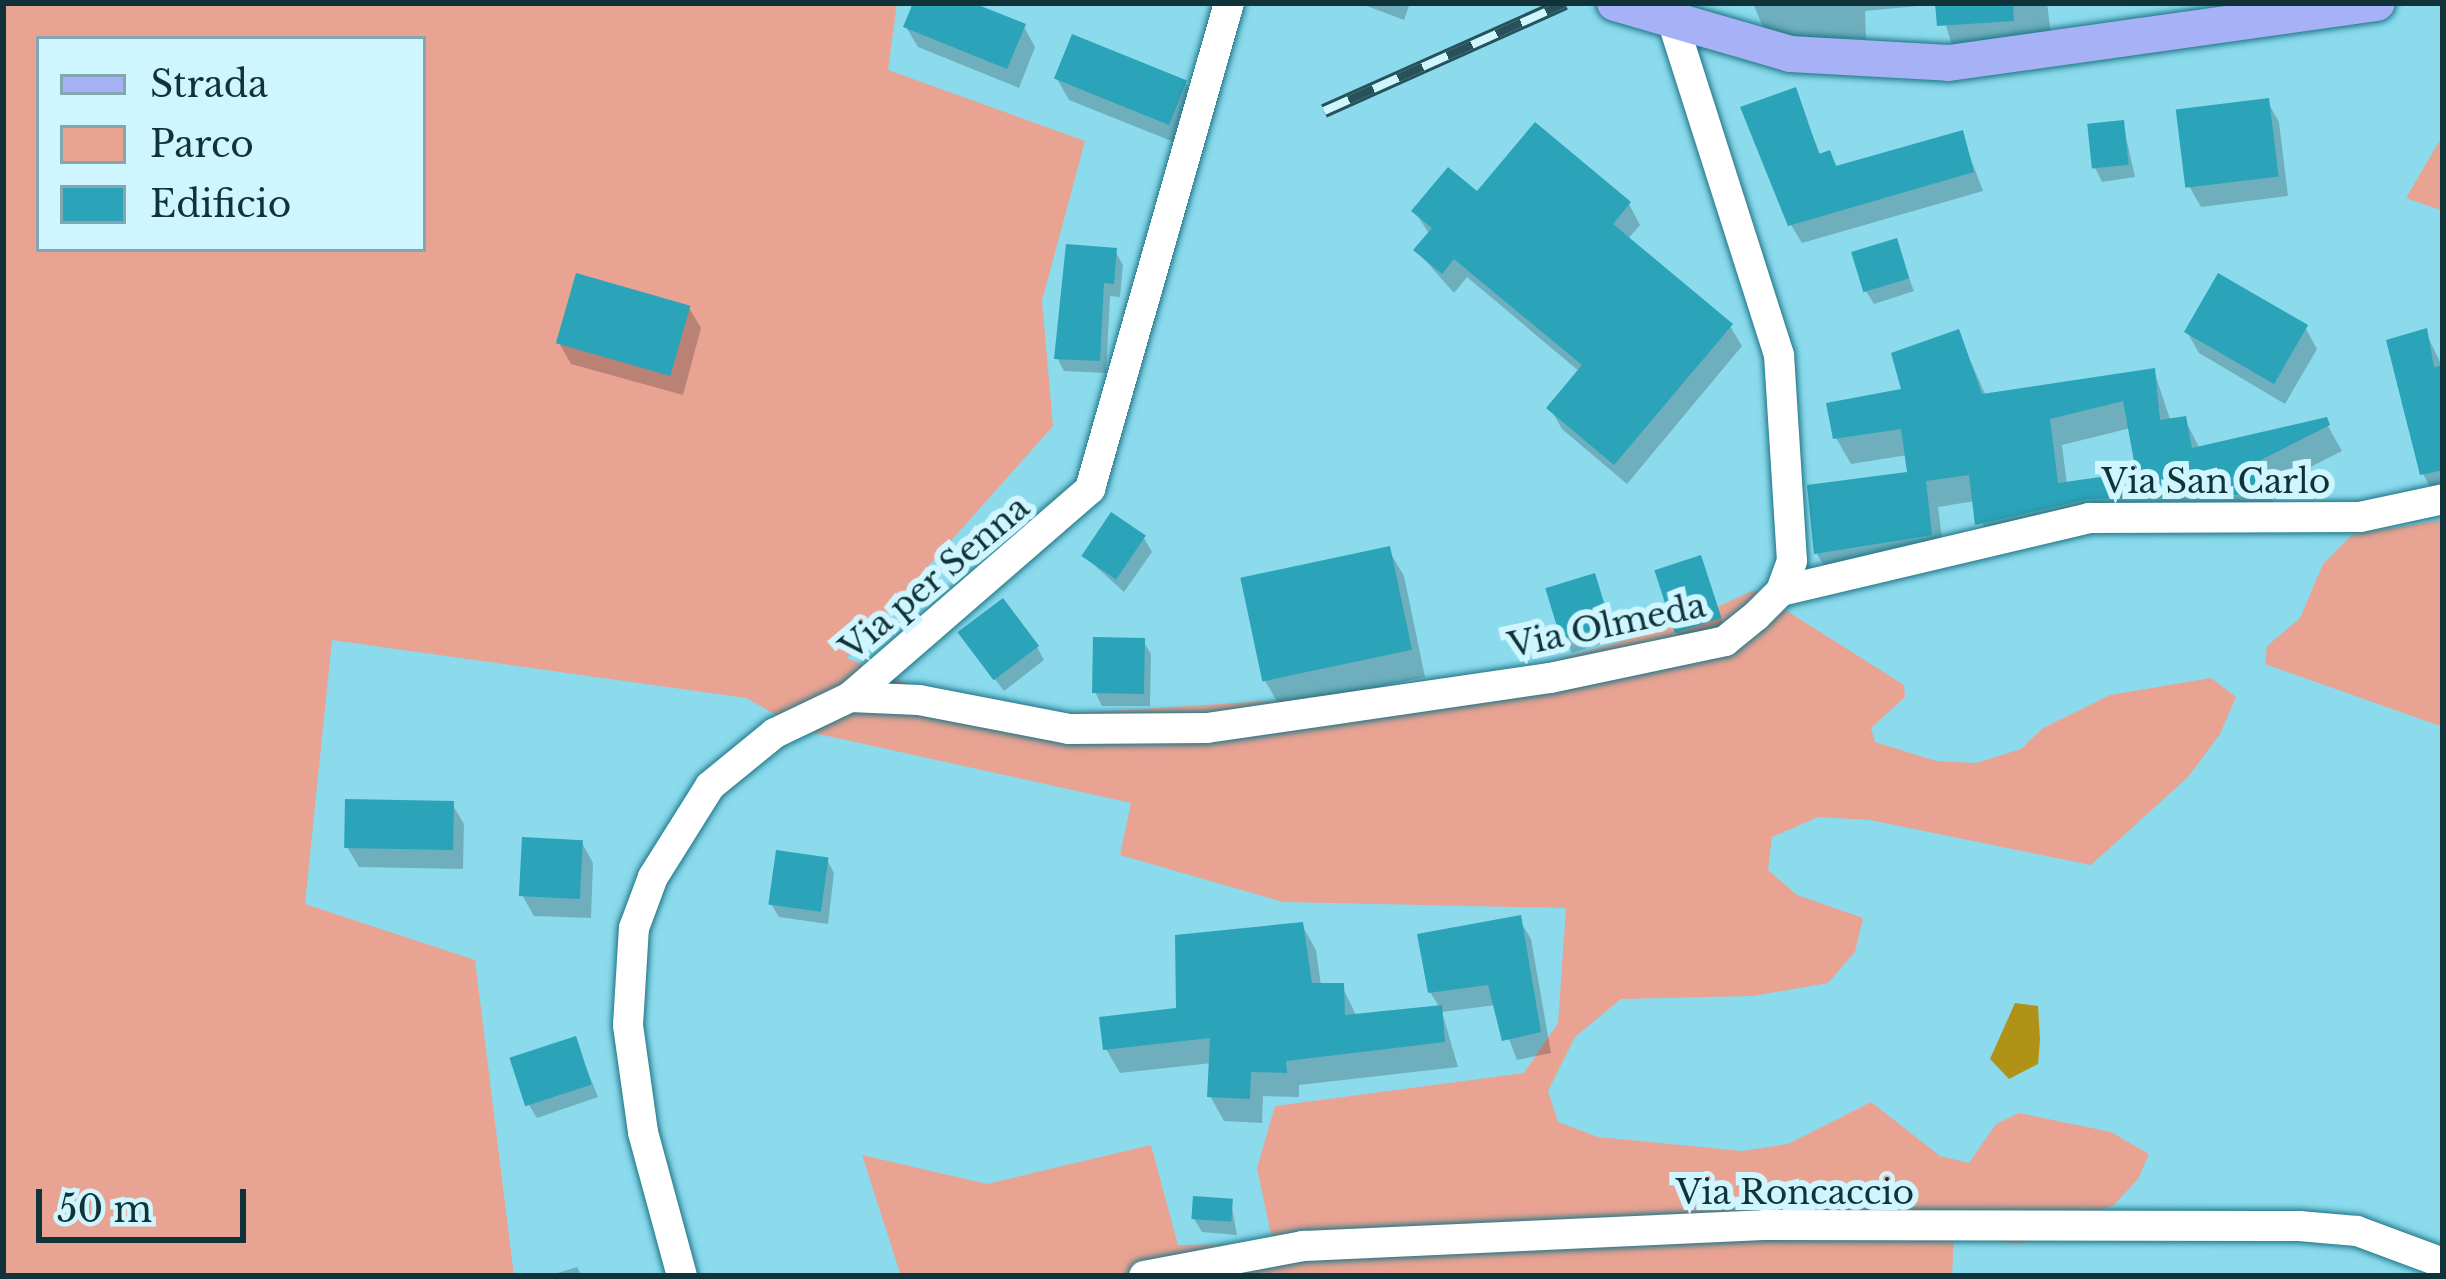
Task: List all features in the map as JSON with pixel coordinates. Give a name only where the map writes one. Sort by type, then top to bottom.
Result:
[{"type":"main road","points":[[1644,13],[1790,53],[1949,63],[2377,3]]},
{"type":"street","name":"Via per Senna","points":[[682,1276],[634,1080],[634,928],[678,825],[710,786],[776,733],[850,697],[1090,489],[1229,3]]},
{"type":"street","points":[[1644,13],[1779,355],[1792,561],[1781,591]]},
{"type":"street","name":"Via San Carlo","points":[[1781,591],[2089,518],[2360,517],[2443,499]]},
{"type":"street","name":"Via Olmeda","points":[[850,697],[919,700],[1069,729],[1207,728],[1550,678],[1724,641],[1781,591]]},
{"type":"street","name":"Via Roncaccio","points":[[1144,1276],[1303,1246],[1765,1225],[2299,1226],[2357,1231],[2443,1263]]},
{"type":"green space","points":[[3,3],[897,3],[888,70],[1085,141],[1042,301],[1053,426],[847,658],[923,690],[995,710],[1079,713],[1284,700],[1542,664],[1678,625],[1754,590],[1904,685],[1905,697],[1871,728],[1875,742],[1936,761],[1976,763],[2021,749],[2043,728],[2110,695],[2211,678],[2236,697],[2220,734],[2188,777],[2091,865],[1870,820],[1818,817],[1772,837],[1768,870],[1797,895],[1863,918],[1855,952],[1828,983],[1753,996],[1621,999],[1575,1037],[1548,1091],[1558,1122],[1598,1137],[1742,1151],[1788,1144],[1871,1102],[1940,1156],[1969,1163],[1996,1124],[2019,1113],[2111,1132],[2149,1154],[2138,1179],[2114,1205],[2020,1244],[1954,1236],[1952,1276],[901,1276],[862,1155],[987,1184],[1151,1145],[1178,1245],[1273,1244],[1257,1168],[1275,1106],[1524,1073],[1558,1023],[1566,908],[1283,902],[1120,855],[1131,803],[805,731],[746,698],[332,640],[305,904],[475,960],[514,1276],[3,1276]]},
{"type":"green space","points":[[2443,135],[2443,211],[2406,198]]},
{"type":"green space","points":[[2443,520],[2443,727],[2265,664],[2267,646],[2300,618],[2323,564],[2353,534]]},
{"type":"shaded area","points":[[2015,1003],[2038,1006],[2040,1040],[2038,1064],[2009,1079],[1990,1059]]},
{"type":"building","points":[[913,3],[973,3],[1026,24],[1007,69],[903,27]]},
{"type":"building","points":[[1935,3],[2013,3],[2014,21],[1937,26]]},
{"type":"building","points":[[1072,34],[1187,80],[1169,125],[1054,79]]},
{"type":"building","points":[[1796,87],[1819,154],[1830,150],[1836,166],[1963,130],[1974,172],[1788,226],[1740,107]]},
{"type":"building","points":[[2269,98],[2279,176],[2185,188],[2176,109]]},
{"type":"building","points":[[2124,120],[2129,165],[2092,169],[2087,124]]},
{"type":"building","points":[[1535,122],[1631,202],[1613,224],[1733,324],[1614,465],[1546,408],[1582,365],[1454,259],[1442,274],[1413,250],[1432,228],[1411,211],[1448,167],[1477,191]]},
{"type":"building","points":[[1897,238],[1909,278],[1863,292],[1851,252]]},
{"type":"building","points":[[1066,244],[1117,248],[1114,284],[1104,283],[1100,361],[1054,359]]},
{"type":"building","points":[[576,273],[690,306],[670,376],[556,343]]},
{"type":"building","points":[[2218,273],[2308,325],[2274,384],[2184,332]]},
{"type":"building","points":[[2427,328],[2434,367],[2443,365],[2443,470],[2420,475],[2386,340]]},
{"type":"building","points":[[1959,329],[1982,394],[2155,368],[2160,420],[2186,416],[2192,448],[2327,417],[2330,425],[2257,462],[2265,494],[2088,499],[1975,525],[1969,475],[1926,481],[1932,535],[1814,554],[1807,485],[1907,472],[1901,429],[1833,439],[1826,403],[1901,389],[1891,353]],"holes":[[[2123,401],[2136,472],[2058,483],[2050,419]]]},
{"type":"building","points":[[1111,512],[1146,535],[1116,579],[1081,556]]},
{"type":"building","points":[[1390,546],[1412,650],[1262,681],[1240,578]]},
{"type":"building","points":[[1701,555],[1721,618],[1675,633],[1654,570]]},
{"type":"building","points":[[1595,573],[1611,625],[1561,640],[1545,588]]},
{"type":"building","points":[[1003,598],[1039,646],[994,680],[957,632]]},
{"type":"building","points":[[1093,637],[1145,638],[1144,694],[1092,693]]},
{"type":"building","points":[[345,799],[454,801],[453,850],[344,848]]},
{"type":"building","points":[[522,837],[583,840],[580,899],[519,896]]},
{"type":"building","points":[[776,850],[828,857],[821,912],[768,904]]},
{"type":"building","points":[[1521,915],[1541,1032],[1502,1041],[1488,985],[1428,993],[1417,934]]},
{"type":"building","points":[[1303,922],[1312,983],[1344,983],[1345,1015],[1442,1005],[1445,1042],[1286,1061],[1287,1073],[1251,1072],[1250,1099],[1207,1097],[1210,1038],[1103,1050],[1099,1017],[1176,1008],[1175,935]]},
{"type":"building","points":[[576,1036],[592,1085],[525,1106],[509,1058]]},
{"type":"building","points":[[1193,1196],[1233,1199],[1231,1222],[1191,1219]]},
{"type":"railway","points":[[1324,111],[1565,3]]}]
